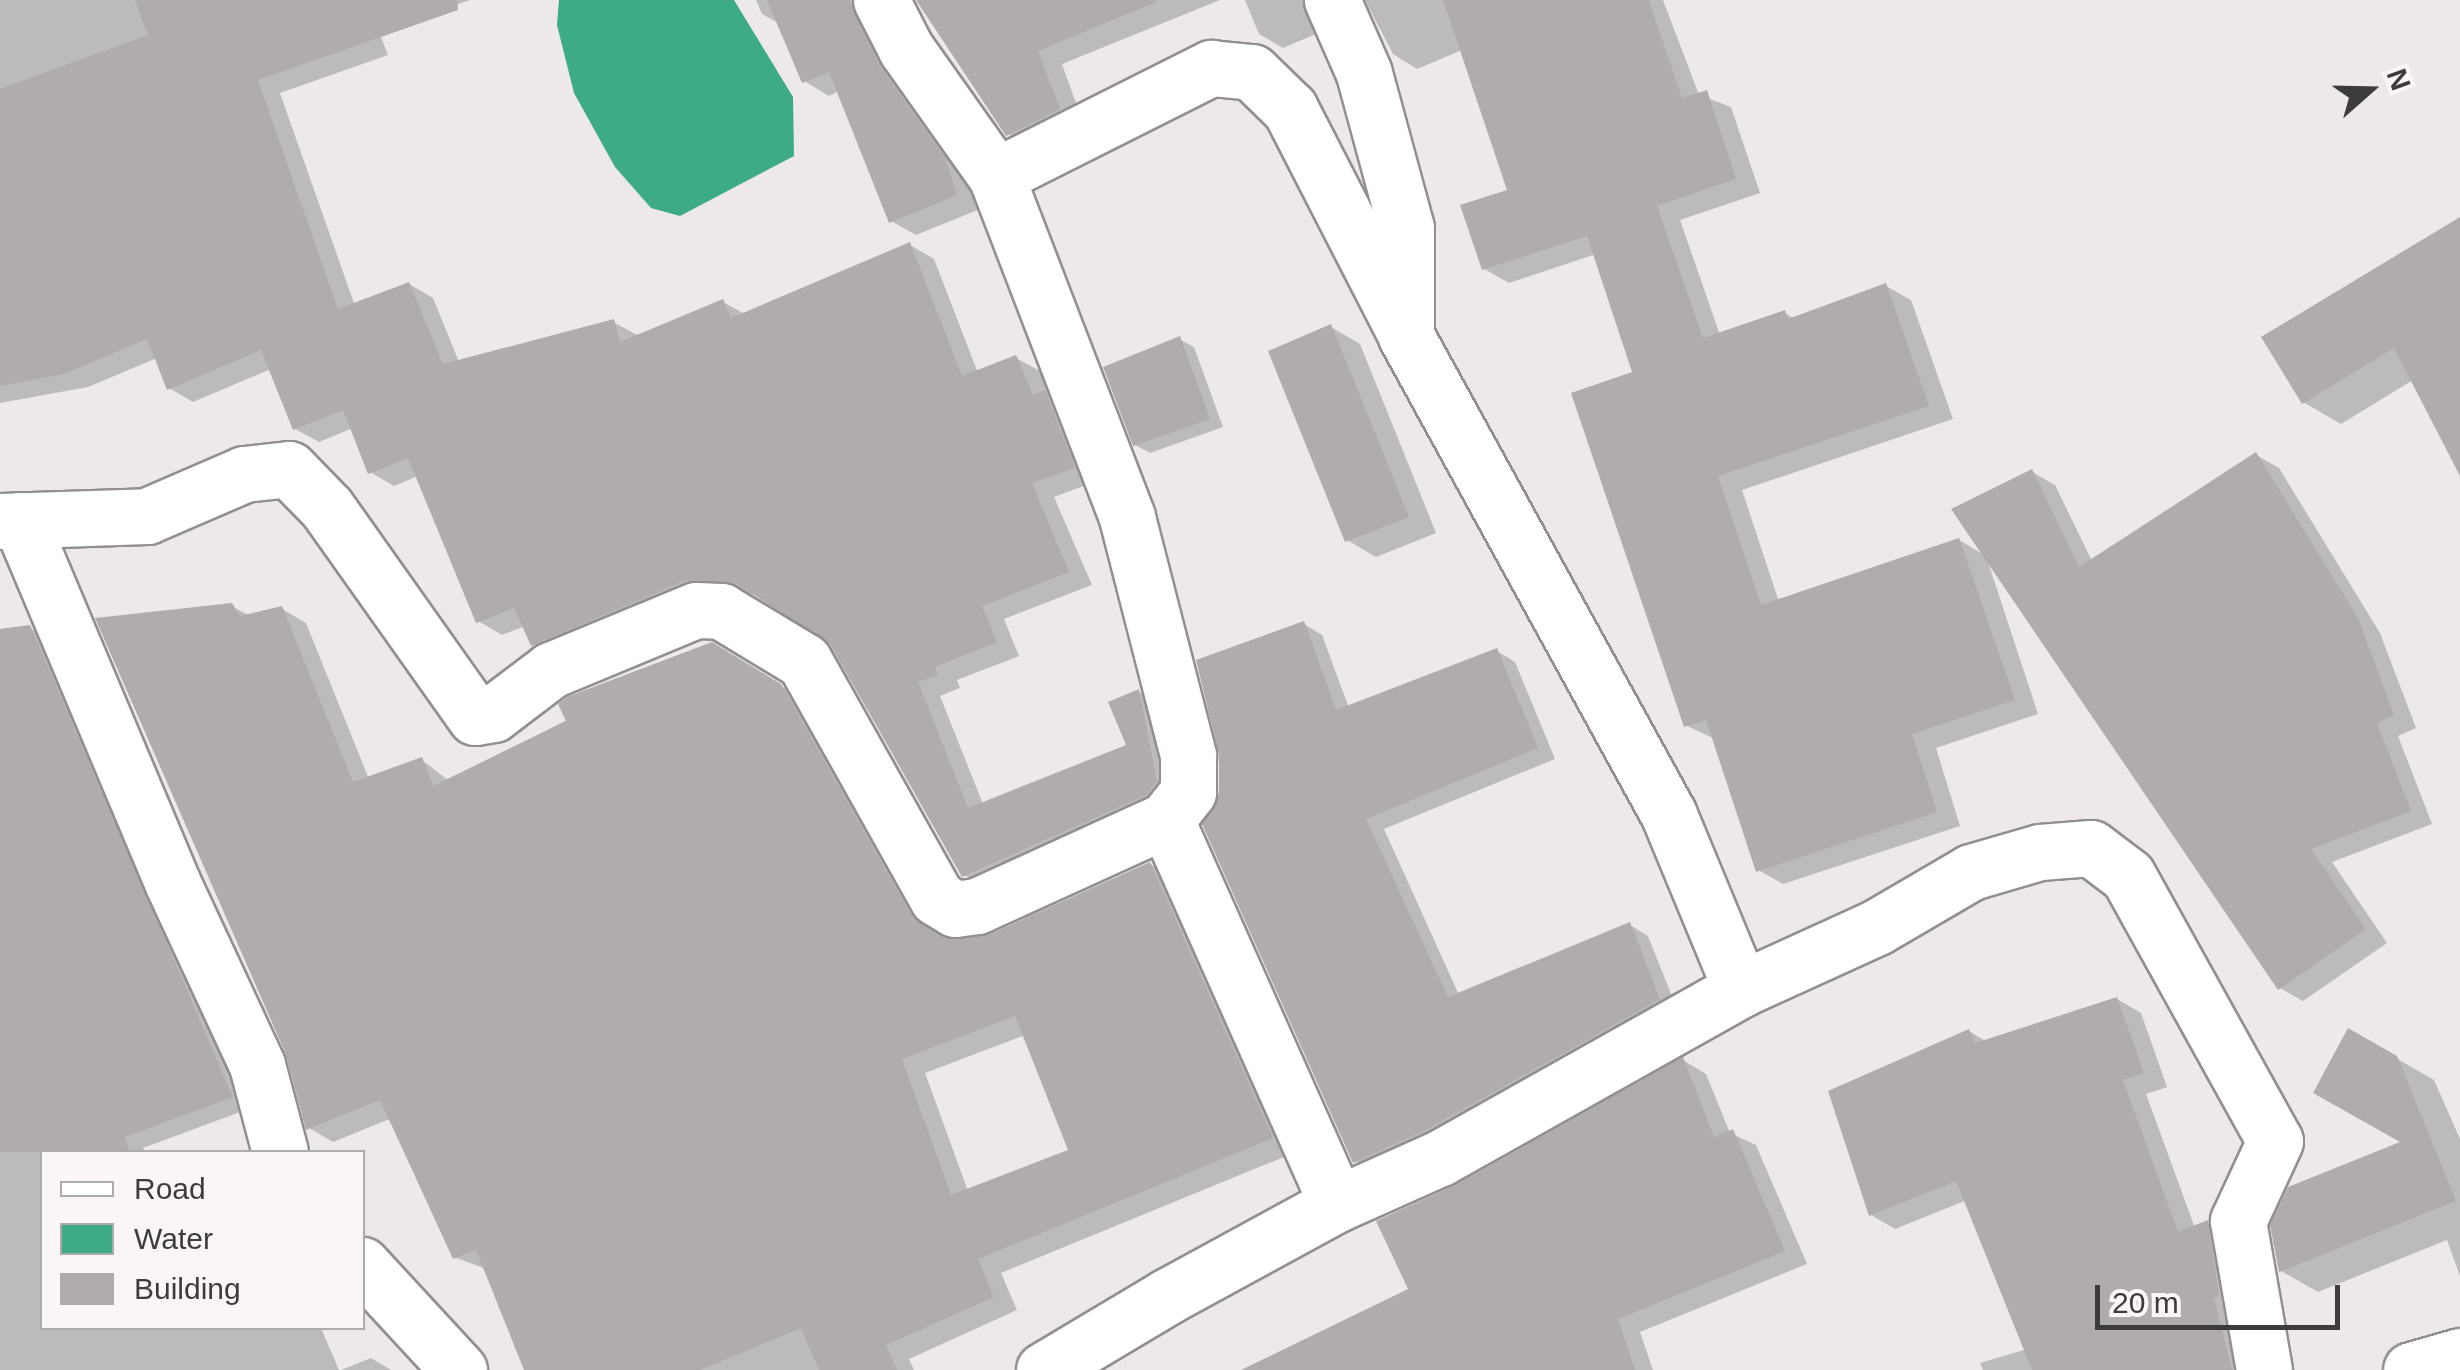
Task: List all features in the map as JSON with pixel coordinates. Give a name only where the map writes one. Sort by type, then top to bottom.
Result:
[{"type":"street","points":[[279,1150],[257,1065],[10,520],[147,516],[244,474],[288,469],[328,508],[475,716],[493,714],[551,670],[696,610],[721,611],[804,661],[937,898],[955,909],[977,906],[1166,820],[1188,792],[1188,755],[1127,516],[996,176],[906,49],[881,0]]},
{"type":"street","points":[[1332,0],[1364,72],[1406,228],[1406,336]]},
{"type":"street","points":[[996,176],[1211,68],[1252,72],[1290,109],[1406,336],[1669,816],[1741,989]]},
{"type":"street","points":[[1166,820],[1337,1204]]},
{"type":"street","points":[[1044,1370],[1337,1204],[1440,1158],[1741,989],[1877,927],[1971,872],[2040,852],[2091,848],[2128,876],[2275,1141],[2238,1222],[2264,1370]]},
{"type":"street","points":[[365,1269],[459,1370]]},
{"type":"street","points":[[2411,1370],[2460,1356]]},
{"type":"water","points":[[559,0],[734,0],[793,97],[794,156],[680,216],[651,208],[615,167],[574,93],[557,25]]},
{"type":"building","points":[[135,0],[457,0],[458,10],[258,80],[338,309],[409,282],[443,364],[614,319],[620,342],[723,299],[731,318],[910,242],[962,376],[1016,355],[1033,395],[1045,390],[1075,468],[1032,483],[1069,572],[982,606],[997,642],[935,667],[938,675],[918,682],[968,808],[1126,745],[1108,702],[1139,689],[1157,781],[1146,795],[962,877],[831,645],[737,584],[684,581],[531,646],[514,608],[476,623],[408,458],[368,474],[343,410],[293,430],[261,350],[167,390],[147,339],[64,374],[0,386],[0,89],[148,35]]},
{"type":"building","points":[[767,0],[850,0],[878,63],[945,158],[957,195],[889,223],[829,72],[802,83]]},
{"type":"building","points":[[916,0],[1156,2],[1038,51],[1060,109],[1006,136]]},
{"type":"building","points":[[1443,0],[1649,0],[1682,98],[1707,90],[1736,179],[1657,206],[1703,338],[1785,310],[1788,319],[1886,283],[1929,406],[1718,476],[1761,605],[1959,538],[2015,700],[1912,734],[1937,812],[1756,872],[1706,720],[1684,727],[1571,393],[1632,372],[1587,236],[1482,270],[1460,205],[1507,190]]},
{"type":"building","points":[[2460,217],[2460,476],[2394,348],[2302,404],[2261,337]]},
{"type":"building","points":[[1331,324],[1409,517],[1345,542],[1268,351]]},
{"type":"building","points":[[1180,336],[1210,419],[1133,446],[1103,367]]},
{"type":"building","points":[[2256,452],[2358,618],[2394,715],[2377,723],[2411,811],[2311,849],[2366,929],[2278,990],[1951,509],[2032,469],[2079,567]]},
{"type":"building","points":[[232,603],[240,616],[282,606],[353,782],[422,757],[433,786],[566,721],[558,704],[567,697],[712,642],[781,684],[910,913],[939,936],[990,934],[1150,862],[1273,1138],[978,1259],[994,1297],[886,1345],[897,1370],[819,1370],[801,1328],[700,1370],[524,1370],[476,1250],[453,1259],[380,1100],[306,1130],[285,1052],[95,618]],"holes":[[[1015,1016],[1068,1150],[951,1195],[902,1059]]]},
{"type":"building","points":[[1304,621],[1336,710],[1497,648],[1538,748],[1366,819],[1448,997],[1630,922],[1660,999],[1426,1130],[1353,1163],[1202,824],[1219,793],[1219,755],[1196,660]]},
{"type":"building","points":[[30,625],[233,1097],[125,1137],[129,1150],[0,1152],[0,629]]},
{"type":"building","points":[[2117,997],[2144,1073],[2123,1080],[2178,1232],[2208,1220],[2219,1296],[2214,1298],[2232,1370],[2032,1370],[1956,1181],[1869,1216],[1828,1091],[1969,1029],[1975,1043]]},
{"type":"building","points":[[2348,1028],[2397,1056],[2456,1201],[2279,1272],[2270,1225],[2288,1187],[2400,1142],[2313,1093]]},
{"type":"building","points":[[1683,1057],[1714,1137],[1733,1129],[1785,1251],[1618,1319],[1635,1370],[1241,1370],[1408,1289],[1376,1221],[1455,1185]]}]
